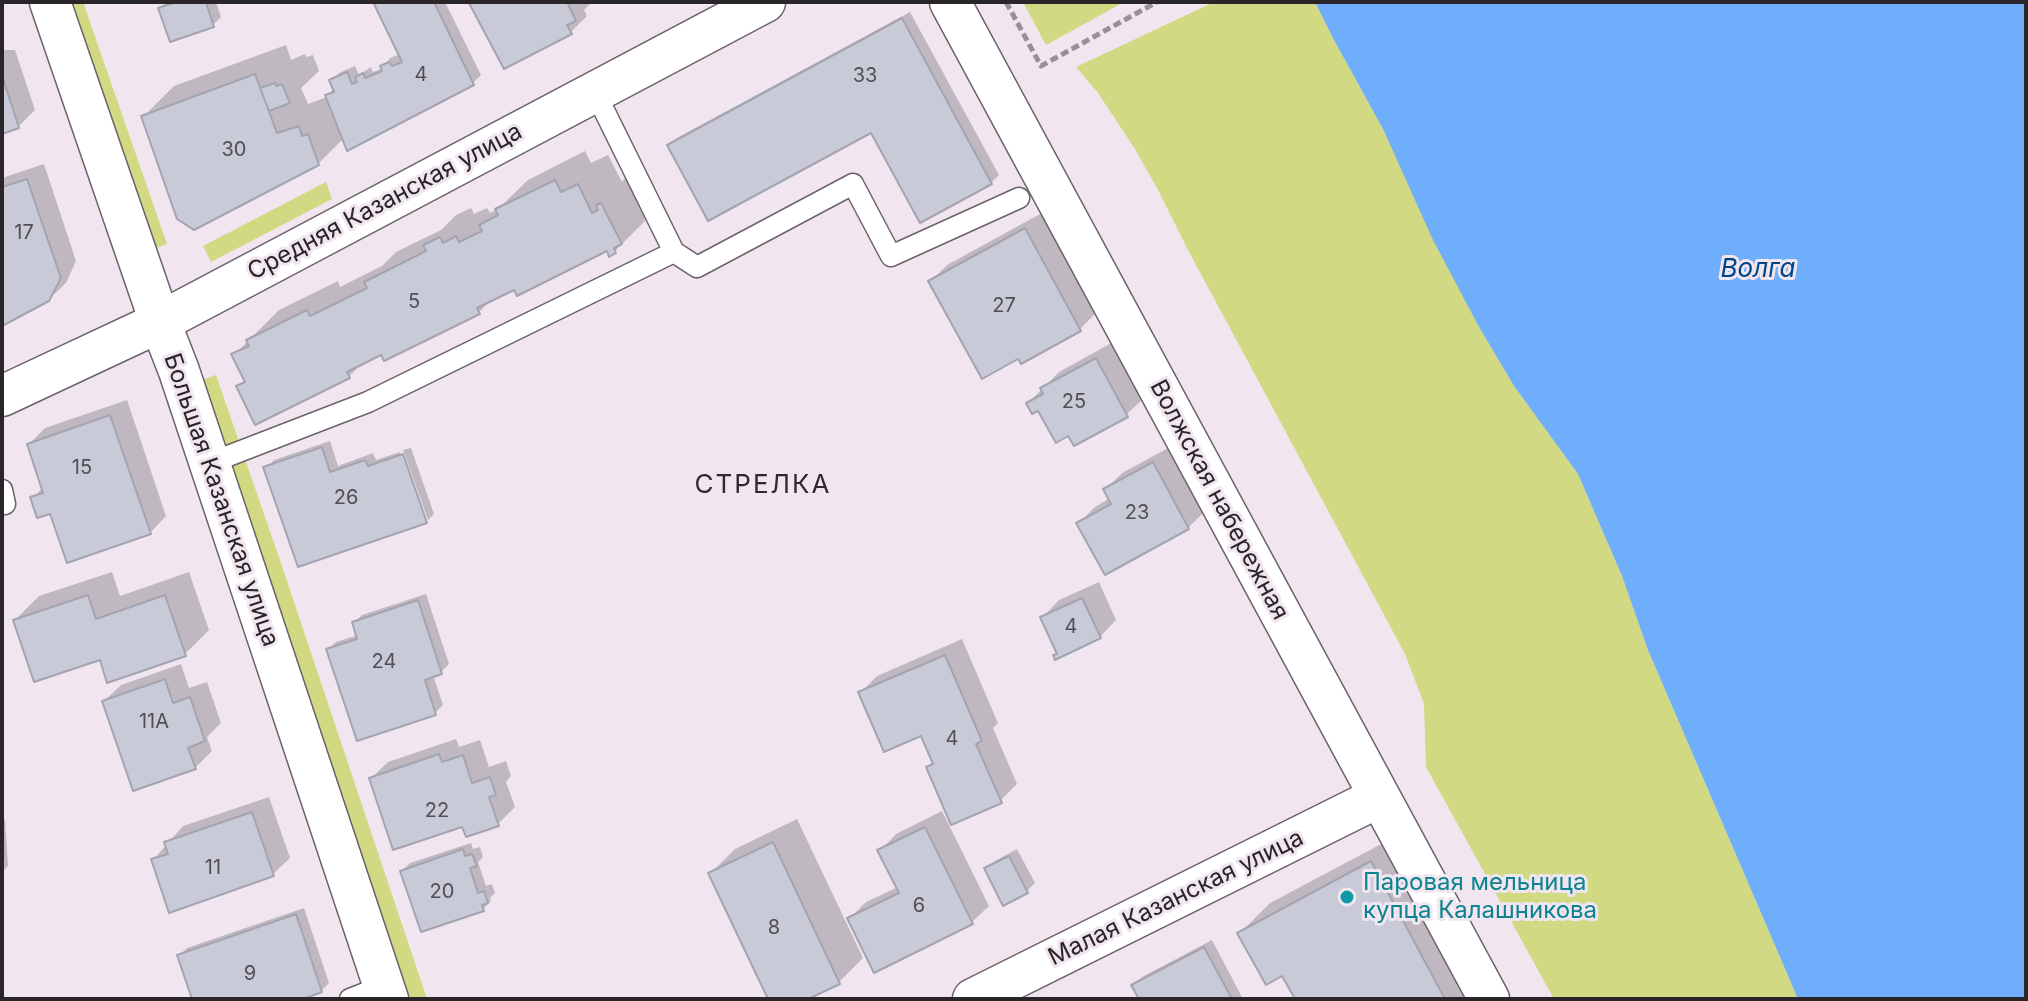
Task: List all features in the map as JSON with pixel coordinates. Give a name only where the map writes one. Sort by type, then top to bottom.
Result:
[{"type":"street","name":"Большая Казанская улица","points":[[50,2],[179,371],[374,995]]},
{"type":"street","name":"Средняя Казанская улица","points":[[2,396],[160,322],[765,2]]},
{"type":"street","name":"Волжская набережная","points":[[950,2],[1489,999]]},
{"type":"street","name":"Малая Казанская улица","points":[[973,999],[1379,797]]},
{"type":"lane","points":[[595,92],[674,252],[697,267],[853,184],[891,256],[1019,198]]},
{"type":"lane","points":[[208,461],[368,402],[674,252]]},
{"type":"path","points":[[1006,2],[1041,66],[1157,2]]},
{"type":"green space","points":[[67,2],[83,2],[167,244],[151,250]]},
{"type":"green space","points":[[1023,2],[1124,2],[1046,45]]},
{"type":"green space","points":[[1214,2],[1315,2],[1384,131],[1479,327],[1514,386],[1578,474],[1622,576],[1648,650],[1798,999],[1554,999],[1426,767],[1424,704],[1405,654],[1158,190],[1098,93],[1076,67]]},
{"type":"green space","points":[[326,182],[332,199],[211,262],[203,246]]},
{"type":"green space","points":[[216,375],[427,999],[406,999],[196,382]]},
{"type":"water","name":"Волга","points":[[1315,2],[2026,2],[2026,999],[1798,999],[1648,650],[1622,576],[1578,474],[1514,386],[1479,327],[1432,238],[1384,131]]},
{"type":"building","points":[[176,2],[206,2],[214,27],[170,42],[158,8]]},
{"type":"building","points":[[373,2],[434,2],[474,85],[347,151],[325,95],[334,92],[329,80],[347,72],[352,84],[357,82],[355,77],[363,73],[365,78],[382,71],[380,66],[389,62],[392,66],[402,62]]},
{"type":"building","points":[[567,2],[576,21],[567,25],[572,34],[504,69],[469,3]]},
{"type":"building","points":[[902,18],[992,184],[920,223],[871,133],[708,221],[667,145]]},
{"type":"building","points":[[255,74],[277,133],[299,126],[302,136],[308,134],[319,165],[194,230],[177,219],[141,116]]},
{"type":"building","points":[[2,75],[19,128],[2,134]]},
{"type":"building","points":[[275,83],[276,86],[282,84],[290,103],[269,111],[260,88]]},
{"type":"building","points":[[27,179],[61,278],[49,301],[2,326],[2,187]]},
{"type":"building","points":[[555,180],[561,192],[578,184],[592,213],[598,210],[596,205],[601,203],[622,244],[614,248],[616,253],[609,257],[607,251],[517,296],[514,290],[477,308],[480,314],[384,361],[381,355],[347,372],[350,378],[255,425],[236,386],[245,382],[231,354],[249,346],[246,340],[307,310],[310,316],[367,288],[364,282],[426,251],[423,245],[440,237],[443,243],[456,236],[459,242],[482,231],[479,225],[498,215],[495,209]]},
{"type":"building","points":[[1025,228],[1081,331],[1021,364],[1018,359],[982,379],[928,281]]},
{"type":"building","points":[[1096,358],[1128,417],[1074,446],[1068,436],[1056,443],[1038,411],[1032,414],[1026,403],[1043,394],[1040,388]]},
{"type":"building","points":[[110,415],[151,534],[67,563],[50,514],[37,518],[30,497],[43,493],[27,444]]},
{"type":"building","points":[[322,447],[330,472],[365,460],[368,466],[403,454],[427,523],[298,567],[263,467]]},
{"type":"building","points":[[1153,462],[1189,529],[1105,575],[1076,523],[1111,504],[1103,489]]},
{"type":"building","points":[[88,595],[96,619],[165,595],[186,656],[107,683],[100,660],[34,682],[13,620]]},
{"type":"building","points":[[1082,598],[1101,638],[1055,660],[1053,655],[1057,654],[1040,617]]},
{"type":"building","points":[[418,600],[442,674],[425,680],[436,715],[357,741],[326,649],[357,639],[352,622]]},
{"type":"building","points":[[945,655],[982,741],[976,744],[1002,803],[951,825],[926,767],[933,764],[921,736],[884,752],[858,692]]},
{"type":"building","points":[[165,679],[173,703],[190,697],[205,741],[188,748],[196,769],[133,791],[102,701]]},
{"type":"building","points":[[439,754],[442,762],[463,755],[472,783],[490,777],[496,795],[489,797],[499,826],[466,837],[462,827],[393,850],[369,778]]},
{"type":"building","points":[[252,812],[274,876],[169,913],[151,859],[168,854],[164,842]]},
{"type":"building","points":[[925,827],[973,924],[874,973],[847,918],[899,893],[877,850]]},
{"type":"building","points":[[773,842],[840,984],[808,999],[768,999],[708,873]]},
{"type":"building","points":[[463,849],[465,856],[472,854],[477,866],[470,868],[478,893],[484,891],[488,903],[482,905],[484,911],[421,932],[400,871]]},
{"type":"building","points":[[1009,856],[1028,893],[1003,906],[984,868]]},
{"type":"building","name":"Паровая мельница купца Калашникова","points":[[1371,861],[1445,999],[1295,999],[1282,976],[1266,985],[1237,933]]},
{"type":"building","points":[[296,914],[322,992],[303,999],[192,999],[177,955]]},
{"type":"building","points":[[1204,947],[1232,999],[1139,999],[1131,985]]},
{"type":"place","name":"Паровая мельница купца Калашникова","points":[[1347,897]]},
{"type":"district","name":"СТРЕЛКА","points":[[763,485]]}]
